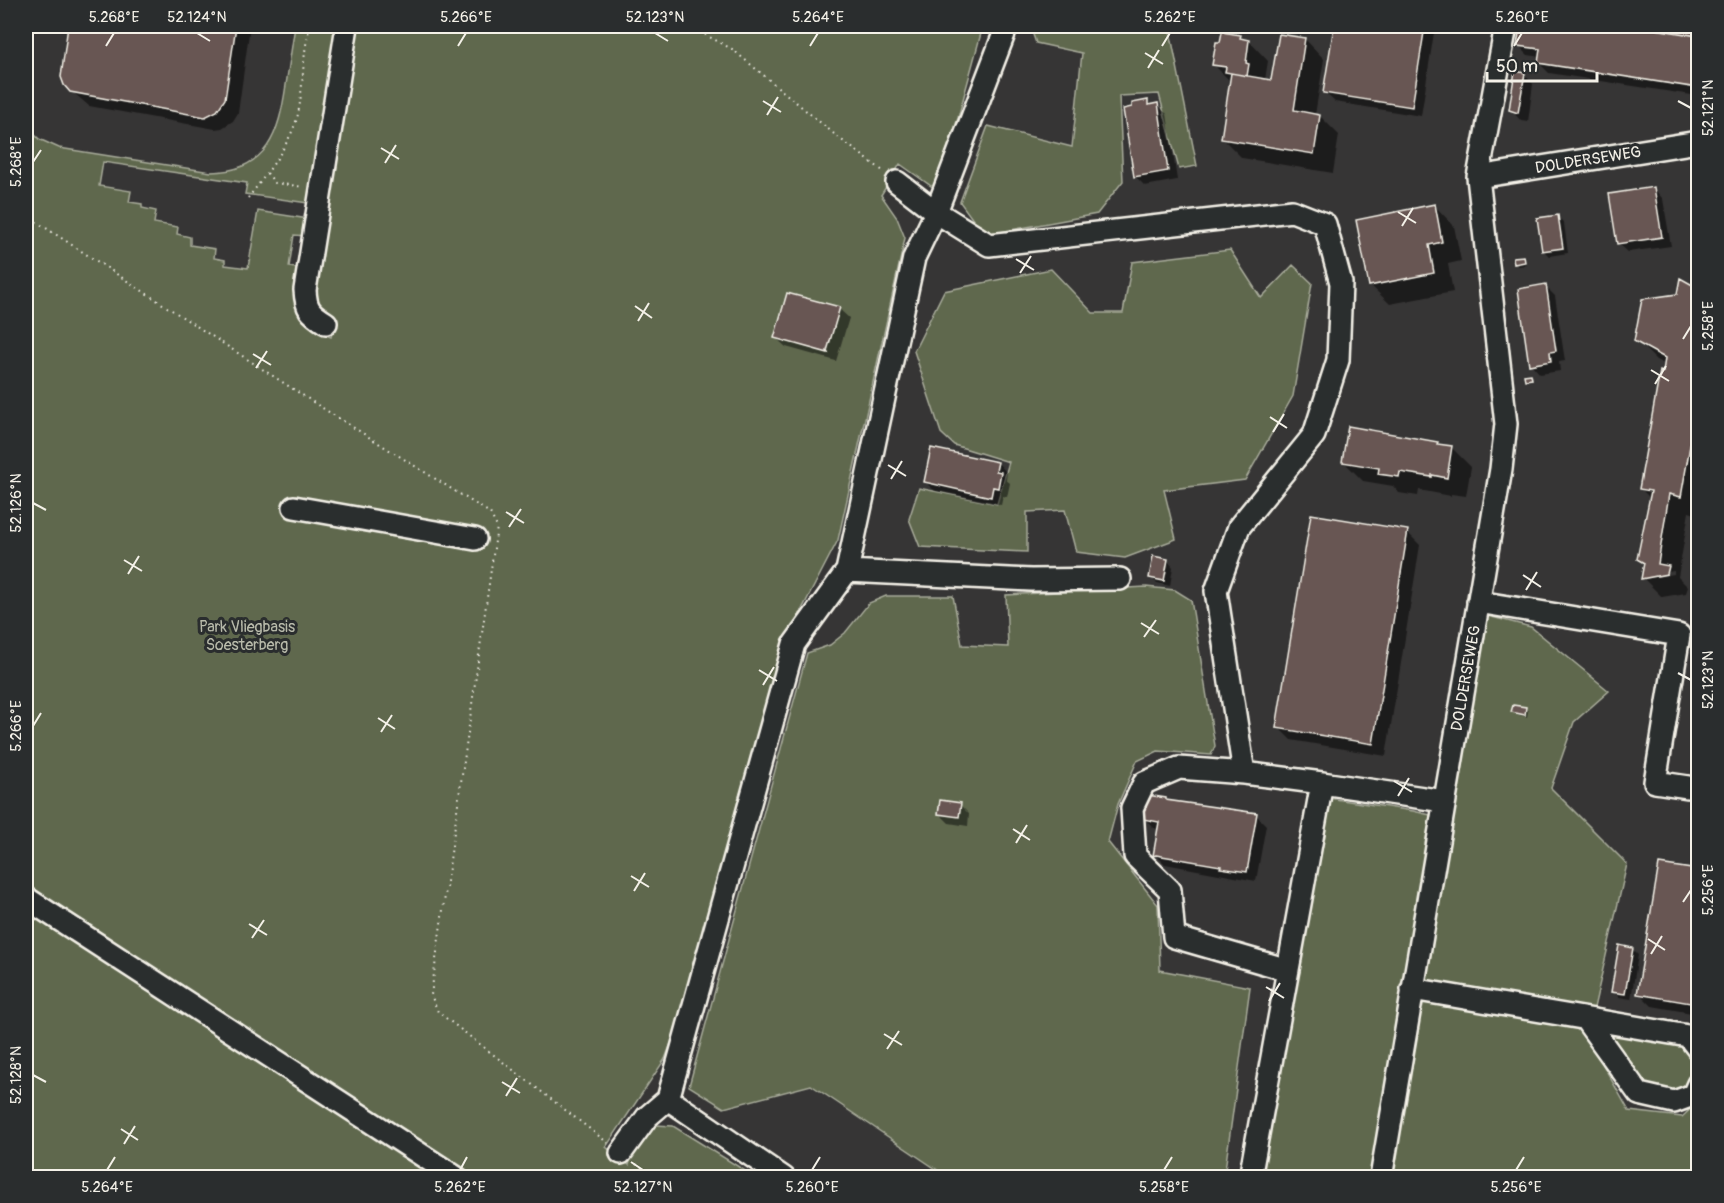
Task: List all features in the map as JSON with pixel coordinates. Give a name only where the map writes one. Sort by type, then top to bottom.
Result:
[{"type":"lane","points":[[326,323],[312,314],[306,304],[305,290],[347,26]]},
{"type":"lane","points":[[621,1153],[647,1117],[668,1099],[794,644],[847,571],[914,258],[936,212],[1007,26]]},
{"type":"lane","name":"DOLDERSEWEG","points":[[1381,1178],[1501,470],[1506,424],[1478,177],[1506,26]]},
{"type":"lane","name":"DOLDERSEWEG","points":[[1478,177],[1698,142]]},
{"type":"lane","points":[[897,182],[936,212],[989,246],[1292,211],[1325,224],[1341,283],[1338,360],[1314,435],[1239,527],[1216,591],[1244,773]]},
{"type":"lane","points":[[294,507],[475,539]]},
{"type":"lane","points":[[847,571],[1031,580],[1120,579]]},
{"type":"lane","points":[[1478,602],[1679,635],[1655,782],[1688,787]]},
{"type":"lane","points":[[1288,970],[1174,937],[1170,890],[1135,856],[1131,808],[1144,783],[1179,768],[1244,773],[1444,801]]},
{"type":"lane","points":[[1250,1178],[1322,783]]},
{"type":"lane","points":[[26,898],[457,1178]]},
{"type":"lane","points":[[1412,989],[1688,1036],[1698,1049]]},
{"type":"lane","points":[[1585,1019],[1639,1094],[1674,1102],[1693,1095],[1698,1084]]},
{"type":"lane","points":[[668,1099],[784,1178]]},
{"type":"path","points":[[248,198],[282,149],[298,117],[303,57],[310,26]]},
{"type":"path","points":[[689,26],[732,49],[839,138],[897,182]]},
{"type":"path","points":[[267,173],[275,183],[321,189]]},
{"type":"path","points":[[26,215],[316,404],[490,513],[496,527],[431,995],[438,1012],[653,1178]]},
{"type":"green space","name":"Park Vliegbasis Soesterberg","points":[[295,26],[338,26],[311,201],[308,203],[245,194],[247,183],[103,162],[99,186],[131,191],[129,202],[142,204],[142,208],[156,211],[154,223],[178,227],[177,234],[190,237],[190,245],[215,249],[214,258],[225,260],[225,265],[248,268],[258,211],[308,219],[306,236],[294,235],[289,267],[301,269],[297,303],[302,319],[308,326],[331,337],[335,320],[313,304],[355,26],[983,26],[958,118],[934,188],[900,164],[881,195],[897,218],[905,238],[838,540],[786,640],[775,671],[678,1025],[665,1059],[606,1147],[629,1165],[637,1138],[655,1125],[673,1126],[755,1177],[26,1177],[26,126],[39,139],[59,148],[211,172],[246,165],[258,157],[267,146],[279,119]]},
{"type":"green space","points":[[1030,26],[1169,26],[1197,166],[1179,169],[1159,94],[1119,96],[1123,181],[1097,214],[984,235],[960,202],[988,126],[1072,147],[1082,53],[1036,43]]},
{"type":"green space","points":[[1230,250],[1261,298],[1293,265],[1312,283],[1293,396],[1245,480],[1164,490],[1176,539],[1125,558],[1076,552],[1065,510],[1027,512],[1027,552],[920,547],[909,519],[919,488],[997,504],[1009,462],[954,445],[941,433],[914,351],[944,291],[1051,269],[1093,313],[1123,313],[1132,262]]},
{"type":"green space","points":[[1146,587],[1175,590],[1191,600],[1215,746],[1211,755],[1158,751],[1137,761],[1118,804],[1108,842],[1158,905],[1160,970],[1250,987],[1224,1177],[948,1177],[811,1085],[724,1108],[689,1086],[807,653],[830,645],[845,633],[869,603],[886,596],[953,596],[962,645],[1008,647],[1006,595]]},
{"type":"green space","points":[[1484,615],[1531,627],[1609,691],[1574,722],[1551,788],[1627,864],[1594,1008],[1570,1006],[1629,1111],[1682,1117],[1698,1102],[1698,1177],[1260,1178],[1329,798],[1448,819]]},
{"type":"green space","points":[[1611,1031],[1677,1040],[1695,1056],[1696,1071],[1688,1086],[1673,1093],[1643,1088],[1608,1038]]},
{"type":"building","points":[[68,26],[236,26],[225,99],[217,111],[205,117],[70,92],[61,77]]},
{"type":"building","points":[[1334,26],[1425,26],[1412,107],[1323,93]]},
{"type":"building","points":[[1520,26],[1636,26],[1698,36],[1698,88],[1538,63],[1540,49],[1517,46]]},
{"type":"building","points":[[1636,26],[1698,26],[1698,36]]},
{"type":"building","points":[[1222,32],[1241,35],[1240,38],[1249,40],[1247,76],[1225,72],[1226,67],[1212,65],[1216,42],[1220,42]]},
{"type":"building","points":[[1279,34],[1305,38],[1294,110],[1320,115],[1314,154],[1221,139],[1231,73],[1271,80]]},
{"type":"building","points":[[1515,71],[1525,73],[1518,113],[1509,110]]},
{"type":"building","points":[[1148,100],[1148,105],[1158,103],[1168,171],[1134,177],[1123,109],[1132,107],[1132,103]]},
{"type":"building","points":[[1654,187],[1662,237],[1617,244],[1609,194]]},
{"type":"building","points":[[1435,204],[1442,242],[1429,245],[1434,273],[1369,286],[1356,220]]},
{"type":"building","points":[[1558,215],[1563,248],[1542,251],[1537,218]]},
{"type":"building","points":[[1524,256],[1525,262],[1514,264],[1513,257]]},
{"type":"building","points":[[1680,278],[1698,288],[1698,369],[1692,382],[1698,386],[1698,400],[1681,497],[1669,494],[1658,564],[1669,566],[1667,574],[1641,579],[1644,563],[1637,559],[1651,491],[1639,489],[1660,371],[1663,372],[1665,358],[1634,341],[1642,299],[1677,294]]},
{"type":"building","points":[[1546,284],[1556,351],[1550,352],[1551,361],[1529,365],[1518,289]]},
{"type":"building","points":[[787,293],[840,307],[828,353],[774,338]]},
{"type":"building","points":[[1531,374],[1532,379],[1525,380],[1524,375]]},
{"type":"building","points":[[1348,426],[1452,446],[1447,478],[1400,472],[1399,477],[1378,474],[1379,468],[1342,462]]},
{"type":"building","points":[[931,448],[998,462],[996,471],[1001,472],[998,488],[993,487],[991,497],[924,482]]},
{"type":"building","points":[[1311,514],[1408,530],[1373,744],[1276,728]]},
{"type":"building","points":[[1153,556],[1168,559],[1164,581],[1149,578]]},
{"type":"building","points":[[1513,705],[1526,707],[1525,715],[1511,712]]},
{"type":"building","points":[[1147,795],[1166,798],[1166,800],[1257,813],[1247,872],[1153,856],[1159,822],[1143,819]]},
{"type":"building","points":[[940,800],[961,803],[959,817],[938,814]]},
{"type":"building","points":[[1659,864],[1698,870],[1698,1018],[1695,1018],[1697,1004],[1637,994]]},
{"type":"building","points":[[1619,945],[1633,948],[1625,994],[1611,992]]}]
